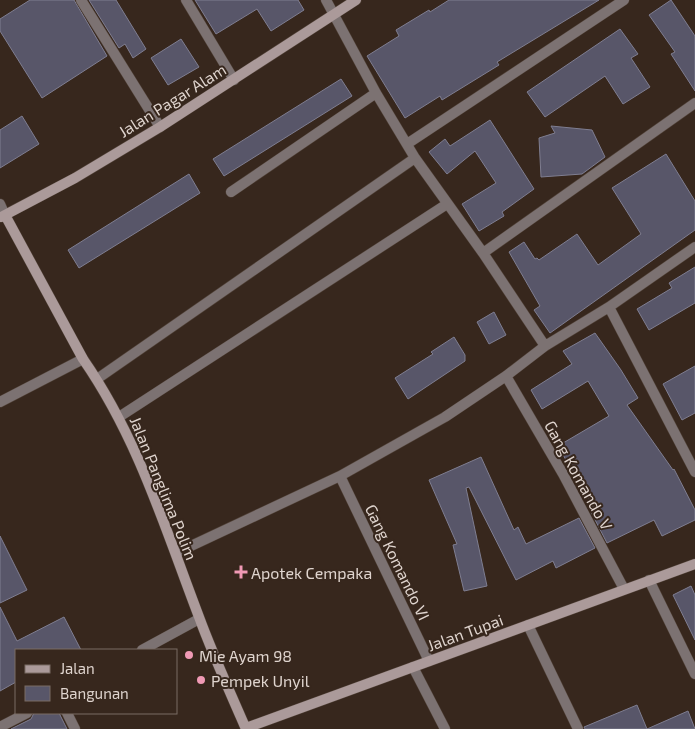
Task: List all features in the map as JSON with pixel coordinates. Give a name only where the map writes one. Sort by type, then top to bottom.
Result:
[{"type":"street","points":[[81,0],[160,127]]},
{"type":"street","points":[[186,0],[234,80]]},
{"type":"street","points":[[326,0],[376,93],[407,144],[545,346]]},
{"type":"street","name":"Jalan Pagar Alam","points":[[3,217],[75,178],[160,127],[356,0]]},
{"type":"street","points":[[407,144],[624,0]]},
{"type":"street","points":[[231,192],[376,93]]},
{"type":"street","points":[[483,253],[695,103]]},
{"type":"street","points":[[97,379],[416,158]]},
{"type":"street","points":[[0,204],[3,217]]},
{"type":"street","points":[[119,417],[447,204]]},
{"type":"street","name":"Jalan Panglima Polim","points":[[3,217],[83,359],[119,417],[144,469],[199,618],[246,729]]},
{"type":"street","points":[[176,553],[340,476],[444,417],[506,376],[545,346],[609,307],[695,247]]},
{"type":"street","points":[[609,307],[695,472]]},
{"type":"street","points":[[0,402],[83,359]]},
{"type":"street","name":"Gang Komando V","points":[[506,376],[563,474],[624,590]]},
{"type":"street","name":"Gang Komando VI","points":[[340,476],[429,661]]},
{"type":"street","name":"Jalan Tupai","points":[[246,729],[695,564]]},
{"type":"street","points":[[649,580],[695,674]]},
{"type":"street","points":[[144,649],[199,618]]},
{"type":"street","points":[[528,625],[578,729]]},
{"type":"street","points":[[413,667],[445,729]]},
{"type":"street","points":[[0,727],[26,714]]},
{"type":"street","points":[[68,714],[75,729]]},
{"type":"building","points":[[30,0],[74,0],[107,56],[42,98],[0,31],[0,19]]},
{"type":"building","points":[[89,0],[116,0],[146,49],[133,58],[125,44],[119,48]]},
{"type":"building","points":[[195,0],[298,0],[304,10],[271,31],[257,9],[216,34]]},
{"type":"building","points":[[449,0],[599,0],[497,62],[499,65],[442,100],[440,96],[405,118],[367,56],[399,36],[396,30]]},
{"type":"building","points":[[671,0],[695,36],[695,91],[671,54],[675,52],[649,15]]},
{"type":"building","points":[[620,29],[638,54],[631,58],[650,87],[623,104],[605,76],[545,117],[527,92]]},
{"type":"building","points":[[181,39],[199,67],[168,85],[151,58]]},
{"type":"building","points":[[341,79],[352,96],[224,176],[213,159]]},
{"type":"building","points":[[22,116],[39,144],[0,168],[0,130]]},
{"type":"building","points":[[490,120],[534,189],[502,212],[504,216],[479,231],[462,204],[496,183],[475,151],[447,174],[429,152],[445,139],[450,146]]},
{"type":"building","points":[[551,126],[592,130],[605,157],[582,174],[541,177],[539,138],[555,133]]},
{"type":"building","points":[[666,154],[695,201],[695,230],[550,333],[534,310],[540,306],[509,252],[524,242],[535,259],[539,260],[577,234],[598,265],[641,234],[612,188]]},
{"type":"building","points":[[189,174],[200,193],[79,268],[68,250]]},
{"type":"building","points":[[695,267],[695,303],[649,330],[637,309],[672,288],[669,283]]},
{"type":"building","points":[[494,312],[506,335],[489,344],[477,322]]},
{"type":"building","points":[[595,333],[638,398],[627,405],[674,469],[695,510],[695,520],[662,536],[654,520],[607,543],[591,512],[594,509],[558,446],[609,416],[588,381],[542,409],[531,390],[572,364],[563,351]]},
{"type":"building","points":[[454,337],[465,355],[465,361],[408,399],[395,378],[433,354],[431,352]]},
{"type":"building","points":[[695,366],[695,413],[682,420],[663,384]]},
{"type":"building","points":[[481,457],[514,530],[518,527],[526,544],[579,518],[595,548],[556,568],[553,561],[516,580],[469,487],[466,488],[487,586],[464,591],[453,545],[457,544],[429,480]]},
{"type":"building","points":[[0,536],[27,590],[0,603]]},
{"type":"building","points":[[691,586],[695,595],[695,640],[673,595]]},
{"type":"building","points":[[0,607],[17,641],[64,617],[80,649],[15,649],[15,683],[0,691]]},
{"type":"building","points":[[637,705],[647,729],[585,729],[584,727]]},
{"type":"building","points":[[688,711],[695,729],[647,729]]},
{"type":"building","points":[[34,714],[60,714],[67,729],[11,729],[31,719]]},
{"type":"place","name":"Apotek Cempaka","points":[[241,572]]},
{"type":"place","name":"Mie Ayam 98","points":[[189,655]]},
{"type":"place","name":"Pempek Unyil","points":[[201,680]]}]
